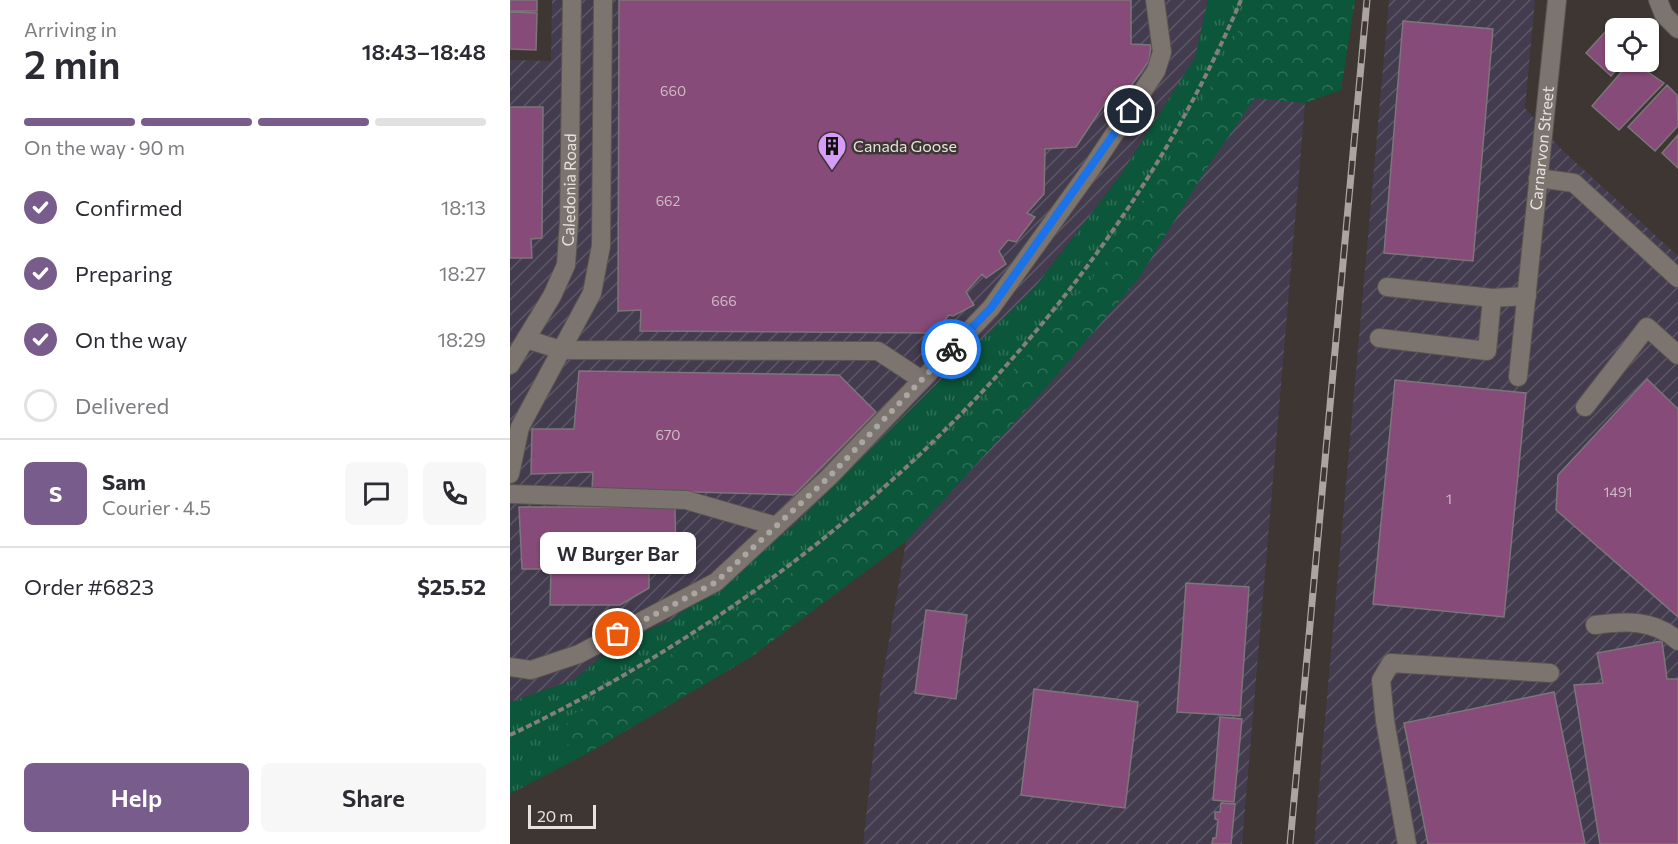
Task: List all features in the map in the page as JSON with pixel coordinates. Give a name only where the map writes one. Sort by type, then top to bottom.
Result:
[{"type":"street","name":"Caledonia Road","points":[[512,358],[552,296],[566,265],[569,222],[572,0]]},
{"type":"street","points":[[510,474],[520,427],[592,293],[601,246],[603,0]]},
{"type":"street","points":[[510,667],[531,670],[579,654],[716,582],[829,477],[991,308],[1091,169],[1156,72],[1162,52],[1155,0]]},
{"type":"street","name":"Carnarvon Street","points":[[1518,377],[1557,0]]},
{"type":"street","points":[[1658,0],[1664,15],[1678,29]]},
{"type":"street","points":[[1538,178],[1574,183],[1678,278]]},
{"type":"street","points":[[1387,287],[1492,298],[1527,296]]},
{"type":"street","points":[[1379,338],[1487,351],[1492,298]]},
{"type":"street","points":[[1585,407],[1647,327],[1678,355]]},
{"type":"street","points":[[526,339],[561,350],[878,351],[922,380]]},
{"type":"street","points":[[510,494],[686,500],[776,526]]},
{"type":"street","points":[[1595,625],[1630,621],[1667,631],[1678,641]]},
{"type":"street","points":[[1407,844],[1385,721],[1381,680],[1391,663],[1550,673]]},
{"type":"shaded area","points":[[552,0],[1208,0],[1195,58],[1120,176],[1036,286],[792,527],[670,621],[616,644],[574,680],[510,702],[510,60],[551,61]]},
{"type":"shaded area","points":[[1389,0],[1535,0],[1525,108],[1560,148],[1678,256],[1678,844],[1314,844]]},
{"type":"shaded area","points":[[1255,97],[1305,103],[1242,844],[863,844],[880,693],[906,541],[1049,384],[1138,279],[1210,163]]},
{"type":"green space","points":[[1208,0],[1259,0],[1255,97],[1210,163],[1138,279],[1049,384],[906,541],[751,657],[588,753],[510,794],[510,702],[574,680],[616,644],[670,621],[792,527],[1036,286],[1120,176],[1195,58]]},
{"type":"green space","points":[[1251,0],[1355,0],[1341,90],[1305,103],[1255,98],[1210,163],[1138,279],[1049,384],[906,541],[751,656],[588,753],[567,744],[563,732],[570,716],[709,631],[827,548],[922,467],[1034,348],[1108,259],[1166,167],[1226,59]]},
{"type":"building","points":[[510,0],[537,0],[537,11],[510,11]]},
{"type":"building","name":"Canada Goose","points":[[619,0],[1131,0],[1131,44],[1151,45],[1149,61],[1126,93],[1115,88],[1076,147],[1045,149],[1044,194],[1027,213],[1035,217],[1016,242],[1008,240],[999,251],[1006,264],[986,278],[982,274],[966,292],[974,305],[953,316],[949,315],[935,333],[640,331],[641,310],[618,311]]},
{"type":"building","points":[[510,12],[537,13],[536,50],[510,49]]},
{"type":"building","points":[[1403,21],[1493,29],[1473,261],[1384,253]]},
{"type":"building","points":[[1605,32],[1605,70],[1586,53]]},
{"type":"building","points":[[1621,72],[1648,72],[1664,83],[1619,130],[1592,106]]},
{"type":"building","points":[[1667,85],[1677,95],[1678,126],[1655,151],[1628,127]]},
{"type":"building","points":[[510,107],[543,107],[542,238],[531,239],[532,258],[510,258]]},
{"type":"building","points":[[1678,135],[1678,168],[1662,153]]},
{"type":"building","points":[[579,371],[839,375],[876,412],[794,495],[592,489],[593,472],[531,474],[532,429],[574,429]]},
{"type":"building","points":[[1647,379],[1678,409],[1678,617],[1556,510],[1558,475]]},
{"type":"building","points":[[1395,380],[1526,393],[1504,617],[1373,604]]},
{"type":"building","points":[[519,507],[675,507],[676,568],[522,569]]},
{"type":"building","points":[[551,569],[649,569],[649,588],[620,605],[550,605]]},
{"type":"building","points":[[1186,583],[1249,587],[1240,716],[1177,712]]},
{"type":"building","points":[[926,610],[967,615],[956,699],[915,693]]},
{"type":"building","points":[[1662,641],[1667,679],[1678,679],[1678,844],[1600,844],[1574,685],[1603,683],[1597,653]]},
{"type":"building","points":[[1034,689],[1138,702],[1125,808],[1021,795]]},
{"type":"building","points":[[1554,692],[1585,844],[1428,844],[1404,723]]},
{"type":"building","points":[[1220,717],[1242,719],[1234,802],[1213,800]]},
{"type":"building","points":[[1221,803],[1235,804],[1231,844],[1212,844],[1213,838],[1216,838],[1218,820],[1215,819],[1215,812],[1220,812]]},
{"type":"railway","points":[[1290,844],[1367,0]]},
{"type":"way so far","points":[[618,634],[716,582],[829,477],[951,349]]},
{"type":"place","name":"Canada Goose","points":[[832,172]]},
{"type":"place","name":"W Burger Bar","points":[[618,634]]},
{"type":"route","points":[[951,349],[991,308],[1130,111]]}]
